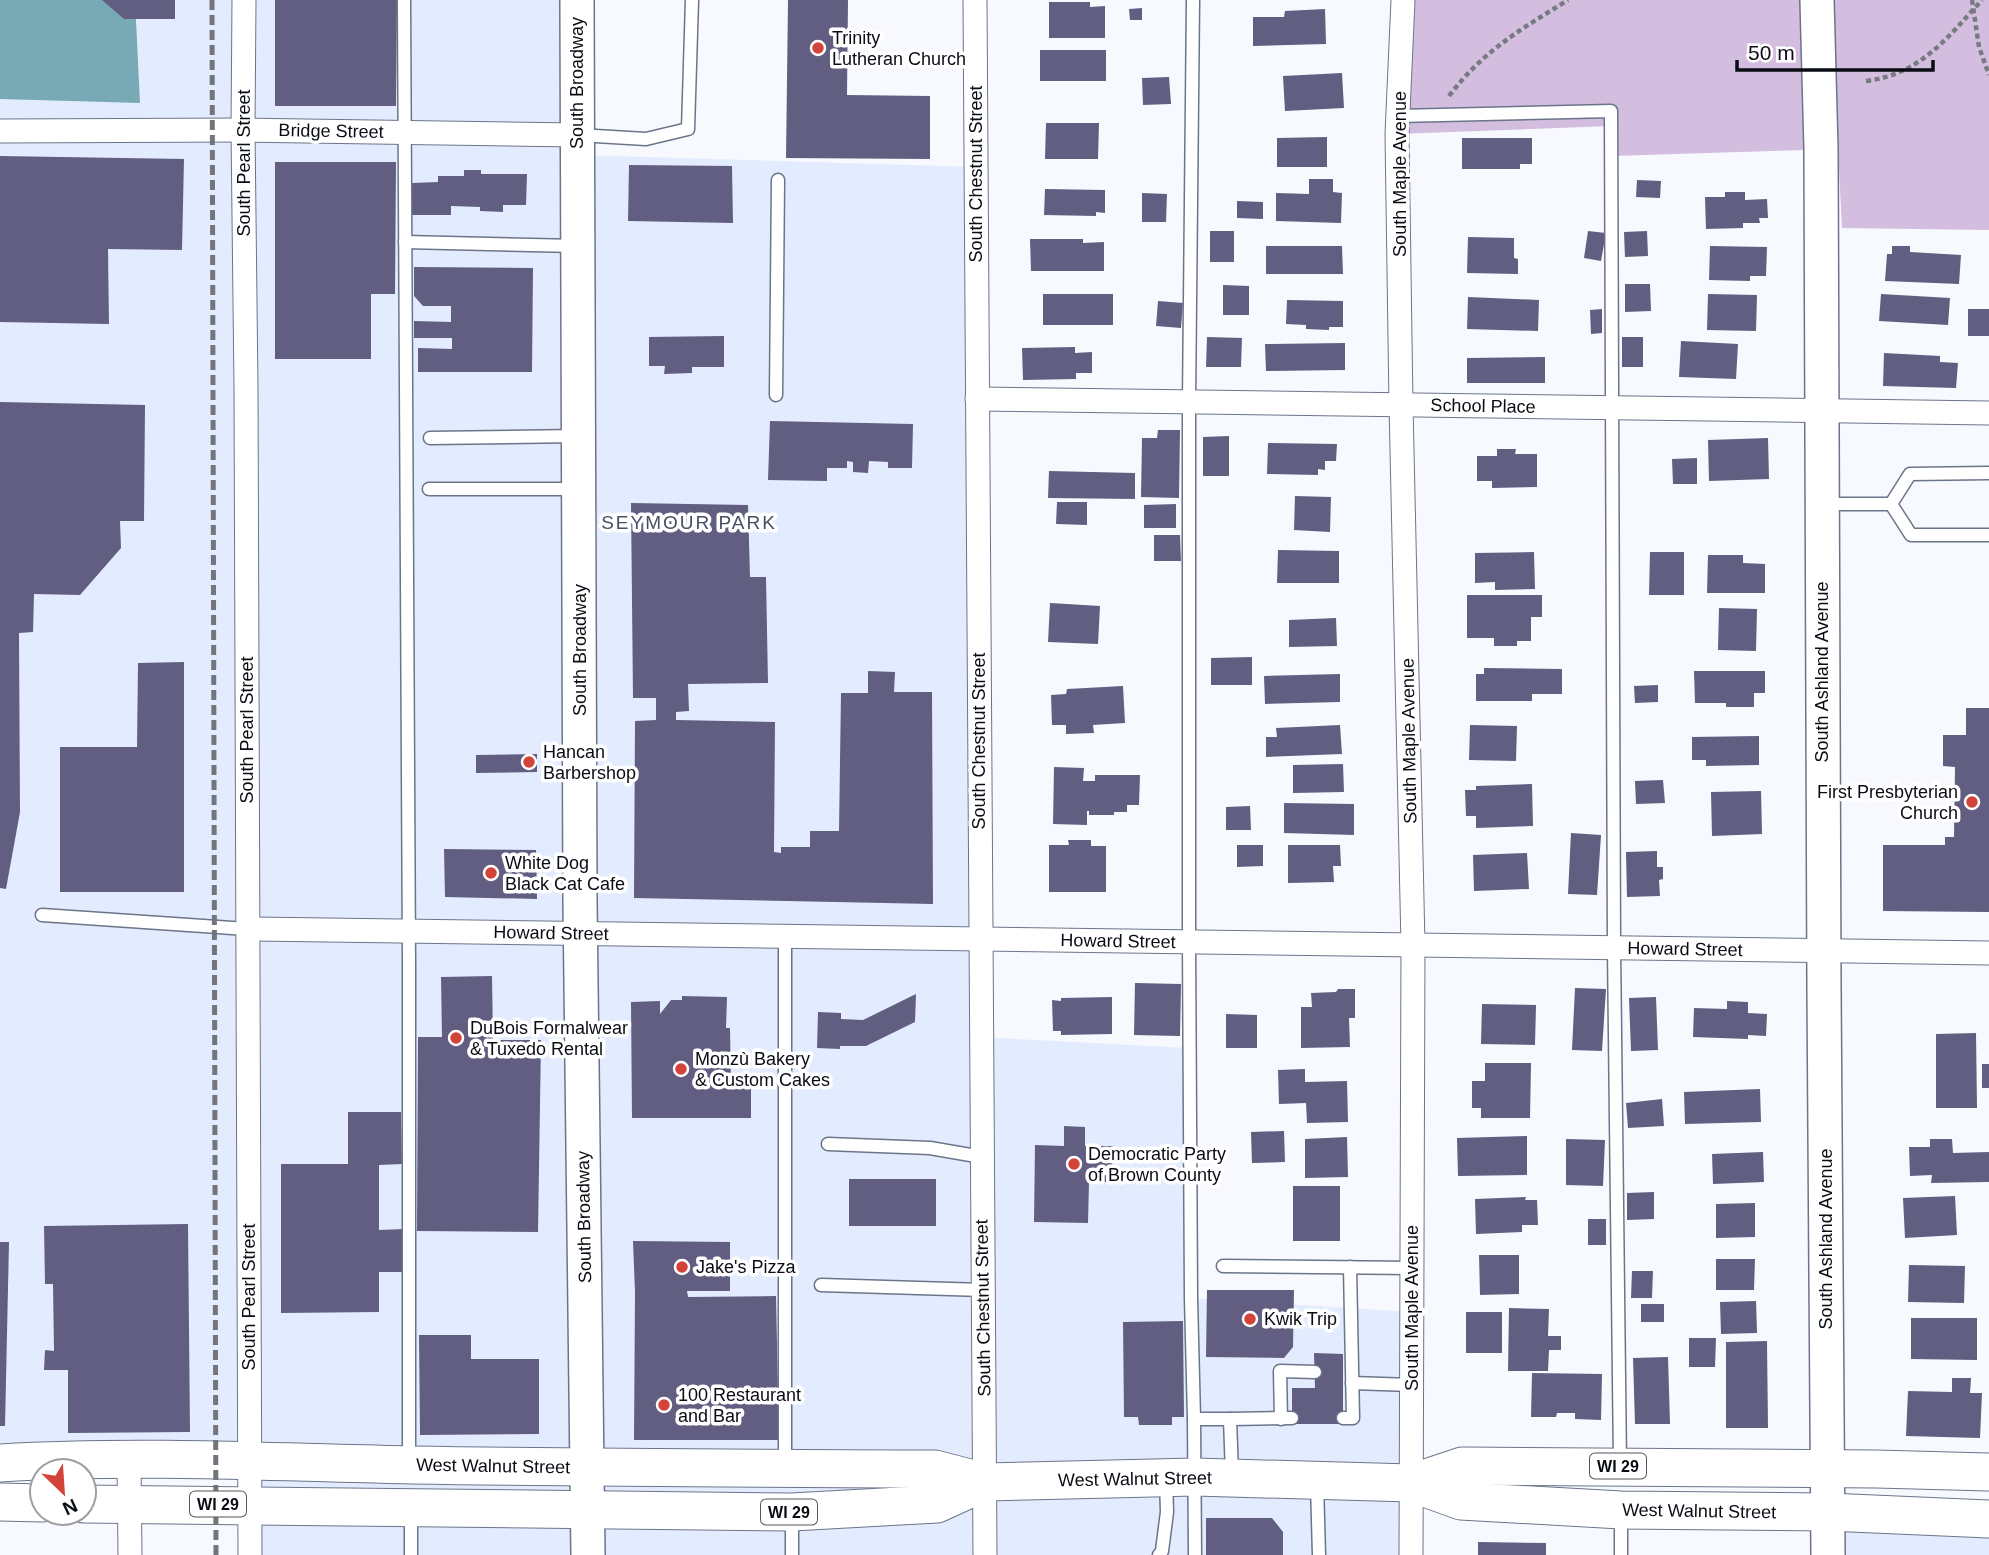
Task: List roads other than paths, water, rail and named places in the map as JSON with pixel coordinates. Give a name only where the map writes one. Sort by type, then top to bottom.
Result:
[{"type":"main road","name":"West Walnut Street","points":[[0,1463],[250,1460],[589,1468],[934,1469],[985,1482],[1232,1478],[1411,1483],[1461,1501],[1621,1510],[1989,1519]]},
{"type":"main road","name":"West Walnut Street","points":[[1411,1483],[1462,1466],[1828,1468],[1989,1472]]},
{"type":"main road","name":"West Walnut Street","points":[[98,1504],[792,1511],[937,1504],[985,1482]]},
{"type":"main road","points":[[0,1503],[28,1503]]},
{"type":"street","name":"South Pearl Street","points":[[244,0],[250,1555]]},
{"type":"street","name":"South Broadway","points":[[577,0],[581,933],[589,1555]]},
{"type":"street","name":"South Chestnut Street","points":[[975,0],[985,1555]]},
{"type":"street","name":"South Maple Avenue","points":[[1403,0],[1398,116],[1401,405],[1413,945],[1411,1555]]},
{"type":"street","name":"South Ashland Avenue","points":[[1817,0],[1821,111],[1828,1555]]},
{"type":"street","name":"Bridge Street","points":[[0,131],[243,130],[577,135]]},
{"type":"street","name":"School Place","points":[[977,398],[1989,413]]},
{"type":"street","name":"Howard Street","points":[[247,929],[1989,953]]},
{"type":"street","points":[[129,1461],[130,1555]]},
{"type":"lane","points":[[404,0],[409,1465]]},
{"type":"lane","points":[[577,135],[646,139],[688,129],[692,0]]},
{"type":"lane","points":[[1159,1555],[1162,1551],[1167,1511],[1181,1478],[1194,1419],[1189,942],[1189,402],[1193,0]]},
{"type":"lane","points":[[1398,116],[1611,111],[1614,948],[1620,1466]]},
{"type":"lane","points":[[776,396],[778,180]]},
{"type":"lane","points":[[405,242],[578,246]]},
{"type":"lane","points":[[430,438],[579,436]]},
{"type":"lane","points":[[1891,504],[1910,474],[1989,473]]},
{"type":"lane","points":[[429,489],[579,489]]},
{"type":"lane","points":[[1822,505],[1891,504]]},
{"type":"lane","points":[[1891,504],[1911,535],[1989,536]]},
{"type":"lane","points":[[42,915],[247,929]]},
{"type":"lane","points":[[785,937],[785,1469]]},
{"type":"lane","points":[[828,1144],[930,1148],[982,1157]]},
{"type":"lane","points":[[1223,1266],[1412,1268]]},
{"type":"lane","points":[[1343,1418],[1353,1418],[1349,1383],[1350,1267]]},
{"type":"lane","points":[[821,1285],[983,1290]]},
{"type":"lane","points":[[1194,1419],[1286,1419],[1286,1396],[1280,1371],[1315,1371]]},
{"type":"lane","points":[[1349,1383],[1412,1385]]},
{"type":"lane","points":[[1230,1419],[1232,1478]]},
{"type":"lane","points":[[1181,1478],[1195,1555]]},
{"type":"lane","points":[[1317,1480],[1319,1555]]},
{"type":"lane","points":[[411,1508],[411,1555]]},
{"type":"lane","points":[[1621,1510],[1621,1555]]},
{"type":"lane","points":[[792,1511],[792,1555]]},
{"type":"water","points":[[0,0],[135,0],[140,103],[0,99]]},
{"type":"railway","points":[[212,0],[216,1555]]},
{"type":"place","name":"Trinity Lutheran Church","points":[[818,48]]},
{"type":"place","name":"Hancan Barbershop","points":[[529,762]]},
{"type":"place","name":"First Presbyterian Church","points":[[1972,802]]},
{"type":"place","name":"White Dog Black Cat Cafe","points":[[491,873]]},
{"type":"place","name":"DuBois Formalwear & Tuxedo Rental","points":[[456,1038]]},
{"type":"place","name":"Monzù Bakery & Custom Cakes","points":[[681,1069]]},
{"type":"place","name":"Democratic Party of Brown County","points":[[1074,1164]]},
{"type":"place","name":"Jake's Pizza","points":[[682,1267]]},
{"type":"place","name":"Kwik Trip","points":[[1250,1319]]},
{"type":"place","name":"100 Restaurant and Bar","points":[[664,1405]]},
{"type":"district","name":"SEYMOUR PARK","points":[[689,522]]}]
